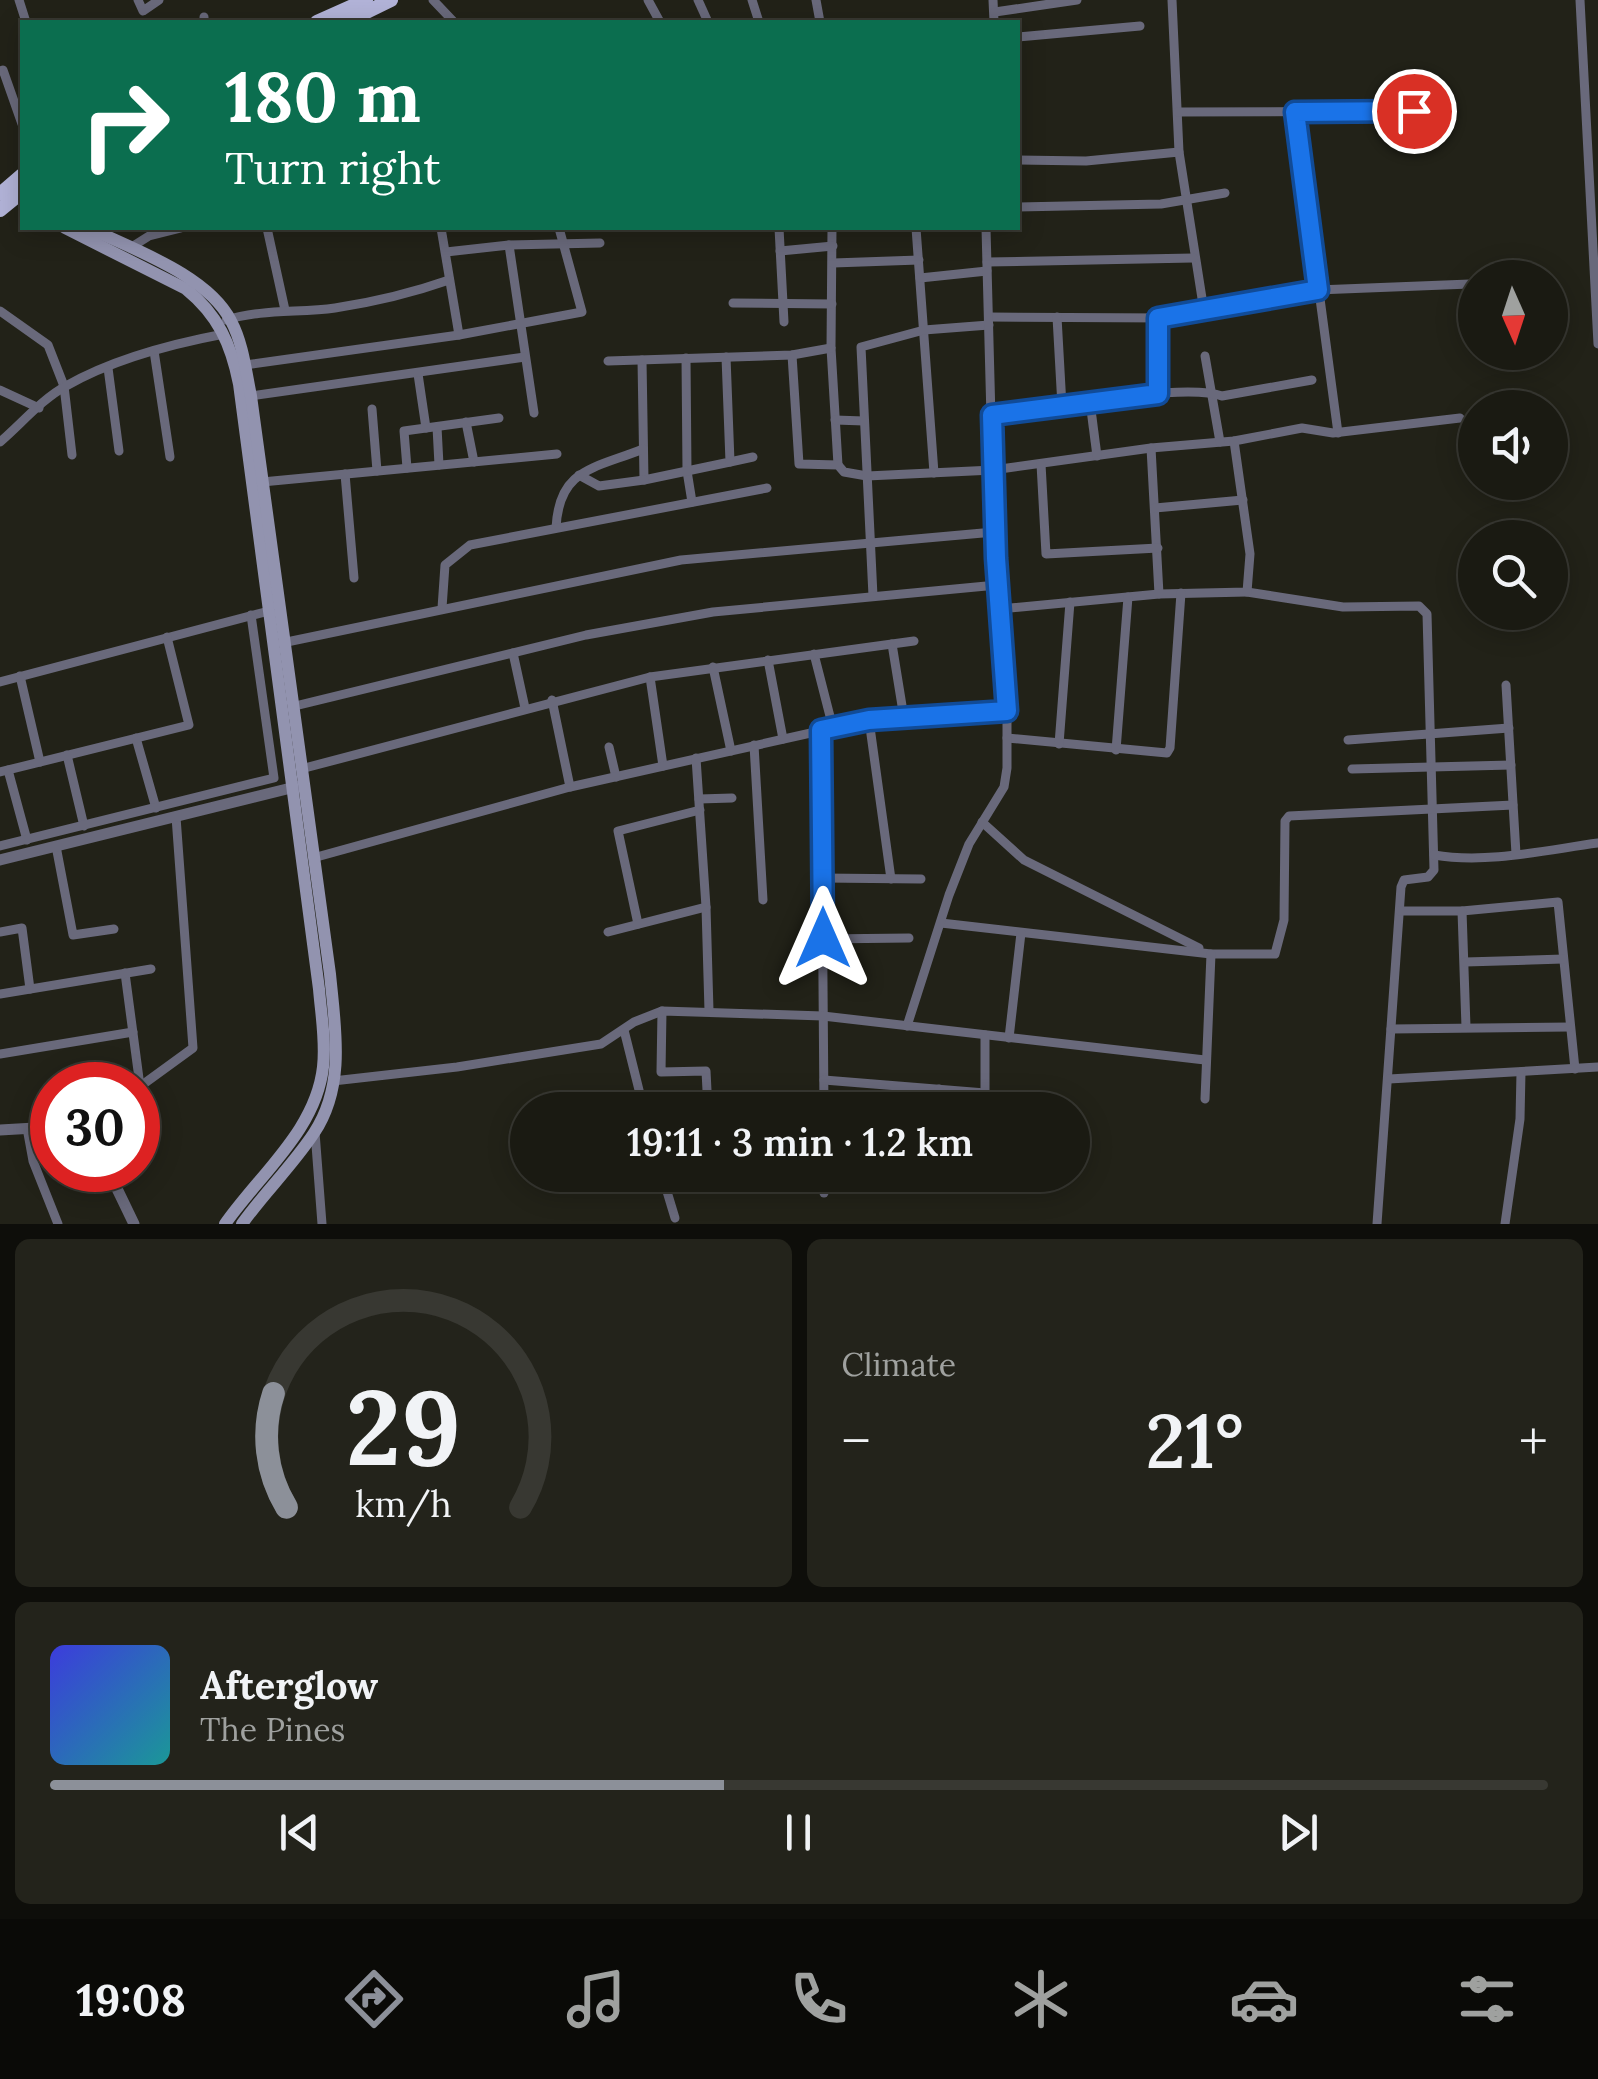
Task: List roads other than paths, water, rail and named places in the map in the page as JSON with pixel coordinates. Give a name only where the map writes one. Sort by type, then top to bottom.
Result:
[{"type":"main road","points":[[321,20],[366,0]]},
{"type":"main road","points":[[350,20],[390,0]]},
{"type":"main road","points":[[0,210],[16,190]]},
{"type":"main road","points":[[69,230],[186,288],[224,325],[258,482],[298,786],[327,1080],[306,1120],[226,1224]]},
{"type":"main road","points":[[93,230],[187,277],[224,325],[245,364],[269,611],[294,706],[296,770]]},
{"type":"main road","points":[[242,1224],[314,1132],[327,1080],[334,1018],[314,858],[298,786]]},
{"type":"street","points":[[138,0],[142,10],[159,0]]},
{"type":"street","points":[[434,0],[452,20]]},
{"type":"street","points":[[993,0],[994,17],[1077,0]]},
{"type":"street","points":[[1172,0],[1179,152],[1204,311]]},
{"type":"street","points":[[1580,0],[1598,344]]},
{"type":"street","points":[[1020,37],[1140,26]]},
{"type":"street","points":[[0,71],[4,70],[20,118]]},
{"type":"street","points":[[1178,112],[1448,111]]},
{"type":"street","points":[[1295,112],[1338,432]]},
{"type":"street","points":[[1020,160],[1118,159],[1179,152]]},
{"type":"street","points":[[1020,207],[1161,204],[1224,193]]},
{"type":"street","points":[[130,248],[150,236],[173,230]]},
{"type":"street","points":[[266,230],[286,310]]},
{"type":"street","points":[[441,230],[458,335]]},
{"type":"street","points":[[245,364],[458,335],[582,312],[559,230]]},
{"type":"street","points":[[779,230],[784,322]]},
{"type":"street","points":[[832,230],[831,348],[838,465],[844,472],[867,476],[993,470],[1150,448],[1234,442],[1302,428],[1338,432],[1458,418]]},
{"type":"street","points":[[916,230],[934,473]]},
{"type":"street","points":[[908,1026],[969,844],[1004,788],[1007,711],[994,532],[986,230]]},
{"type":"street","points":[[446,252],[560,242],[600,243]]},
{"type":"street","points":[[509,245],[534,413]]},
{"type":"street","points":[[780,252],[833,246]]},
{"type":"street","points":[[920,278],[987,266],[1194,258]]},
{"type":"street","points":[[833,262],[918,260]]},
{"type":"street","points":[[0,442],[64,386],[224,325],[286,310],[334,308],[415,292],[449,280]]},
{"type":"street","points":[[873,596],[861,347],[924,330],[989,321],[1158,318],[1318,290],[1458,284]]},
{"type":"street","points":[[733,303],[832,304]]},
{"type":"street","points":[[0,310],[48,346],[64,386],[72,455]]},
{"type":"street","points":[[1057,317],[1062,406]]},
{"type":"street","points":[[1158,318],[1158,394]]},
{"type":"street","points":[[608,360],[792,355],[831,348]]},
{"type":"street","points":[[154,351],[170,457]]},
{"type":"street","points":[[792,355],[799,464],[838,465]]},
{"type":"street","points":[[1205,356],[1220,442]]},
{"type":"street","points":[[726,357],[730,462]]},
{"type":"street","points":[[251,396],[525,358]]},
{"type":"street","points":[[686,358],[692,502]]},
{"type":"street","points":[[642,360],[644,480]]},
{"type":"street","points":[[108,368],[119,451]]},
{"type":"street","points":[[418,374],[426,428]]},
{"type":"street","points":[[992,415],[1158,394],[1210,392],[1222,396],[1312,380]]},
{"type":"street","points":[[0,390],[39,408]]},
{"type":"street","points":[[1090,402],[1097,456]]},
{"type":"street","points":[[372,409],[377,471]]},
{"type":"street","points":[[407,468],[404,431],[499,418]]},
{"type":"street","points":[[835,420],[864,420]]},
{"type":"street","points":[[466,422],[474,462]]},
{"type":"street","points":[[437,427],[439,465]]},
{"type":"street","points":[[1234,442],[1250,554],[1247,592]]},
{"type":"street","points":[[1150,448],[1159,594]]},
{"type":"street","points":[[556,528],[558,502],[572,478],[643,449]]},
{"type":"street","points":[[258,482],[558,454]]},
{"type":"street","points":[[579,475],[598,486],[753,457]]},
{"type":"street","points":[[1041,464],[1046,554],[1158,548]]},
{"type":"street","points":[[345,474],[354,578]]},
{"type":"street","points":[[442,608],[445,565],[470,545],[768,488]]},
{"type":"street","points":[[1155,508],[1243,500]]},
{"type":"street","points":[[280,643],[681,560],[994,532]]},
{"type":"street","points":[[294,706],[586,635],[713,612],[997,584]]},
{"type":"street","points":[[1000,609],[1128,596],[1247,592],[1343,607],[1424,608],[1428,620],[1434,870],[1428,877],[1404,880],[1394,955],[1390,1079],[1377,1224]]},
{"type":"street","points":[[1007,738],[1162,754],[1170,748],[1182,593]]},
{"type":"street","points":[[1116,750],[1128,596]]},
{"type":"street","points":[[1059,744],[1070,602]]},
{"type":"street","points":[[0,682],[269,611]]},
{"type":"street","points":[[0,846],[274,778],[251,616]]},
{"type":"street","points":[[27,840],[4,771],[189,725],[167,638]]},
{"type":"street","points":[[296,770],[650,677],[914,642]]},
{"type":"street","points":[[892,644],[904,718]]},
{"type":"street","points":[[513,653],[525,708]]},
{"type":"street","points":[[814,654],[833,728]]},
{"type":"street","points":[[768,660],[783,739]]},
{"type":"street","points":[[713,667],[730,751]]},
{"type":"street","points":[[20,676],[40,762]]},
{"type":"street","points":[[650,677],[663,766]]},
{"type":"street","points":[[1506,685],[1516,854]]},
{"type":"street","points":[[552,700],[570,787]]},
{"type":"street","points":[[314,858],[570,787],[821,730],[869,720],[1007,711]]},
{"type":"street","points":[[869,720],[891,878]]},
{"type":"street","points":[[1348,740],[1509,728]]},
{"type":"street","points":[[821,730],[824,1092]]},
{"type":"street","points":[[136,738],[156,808]]},
{"type":"street","points":[[754,746],[763,900]]},
{"type":"street","points":[[609,747],[616,776]]},
{"type":"street","points":[[66,755],[84,826]]},
{"type":"street","points":[[696,758],[709,1011]]},
{"type":"street","points":[[1352,769],[1511,765]]},
{"type":"street","points":[[0,860],[298,786]]},
{"type":"street","points":[[638,924],[618,830],[732,798]]},
{"type":"street","points":[[941,923],[1211,954],[1274,954],[1284,920],[1289,816],[1514,805]]},
{"type":"street","points":[[160,1072],[193,1048],[176,817]]},
{"type":"street","points":[[982,822],[1024,860],[1211,954]]},
{"type":"street","points":[[1434,855],[1516,854],[1598,843]]},
{"type":"street","points":[[56,846],[73,935],[114,929]]},
{"type":"street","points":[[822,878],[921,879]]},
{"type":"street","points":[[1400,911],[1462,911],[1558,902],[1575,1069]]},
{"type":"street","points":[[608,932],[706,907]]},
{"type":"street","points":[[1462,911],[1466,1027]]},
{"type":"street","points":[[0,932],[22,928],[30,989]]},
{"type":"street","points":[[1009,1038],[1021,933]]},
{"type":"street","points":[[823,938],[909,938]]},
{"type":"street","points":[[1205,1099],[1211,954]]},
{"type":"street","points":[[1465,962],[1562,960]]},
{"type":"street","points":[[0,994],[151,968]]},
{"type":"street","points":[[125,973],[136,1062]]},
{"type":"street","points":[[327,1080],[601,1044],[645,1016],[662,1010],[823,1016],[1205,1060]]},
{"type":"street","points":[[662,1010],[661,1072],[706,1071],[707,1092]]},
{"type":"street","points":[[1391,1029],[1570,1027]]},
{"type":"street","points":[[624,1030],[640,1092]]},
{"type":"street","points":[[0,1054],[133,1032]]},
{"type":"street","points":[[985,1035],[985,1092]]},
{"type":"street","points":[[1390,1079],[1598,1067]]},
{"type":"street","points":[[1504,1224],[1520,1118],[1521,1072]]},
{"type":"street","points":[[824,1080],[974,1092]]},
{"type":"street","points":[[0,1130],[27,1128],[33,1160],[58,1224]]},
{"type":"street","points":[[314,1132],[322,1224]]},
{"type":"street","points":[[119,1192],[134,1224]]},
{"type":"street","points":[[667,1192],[675,1218]]}]
